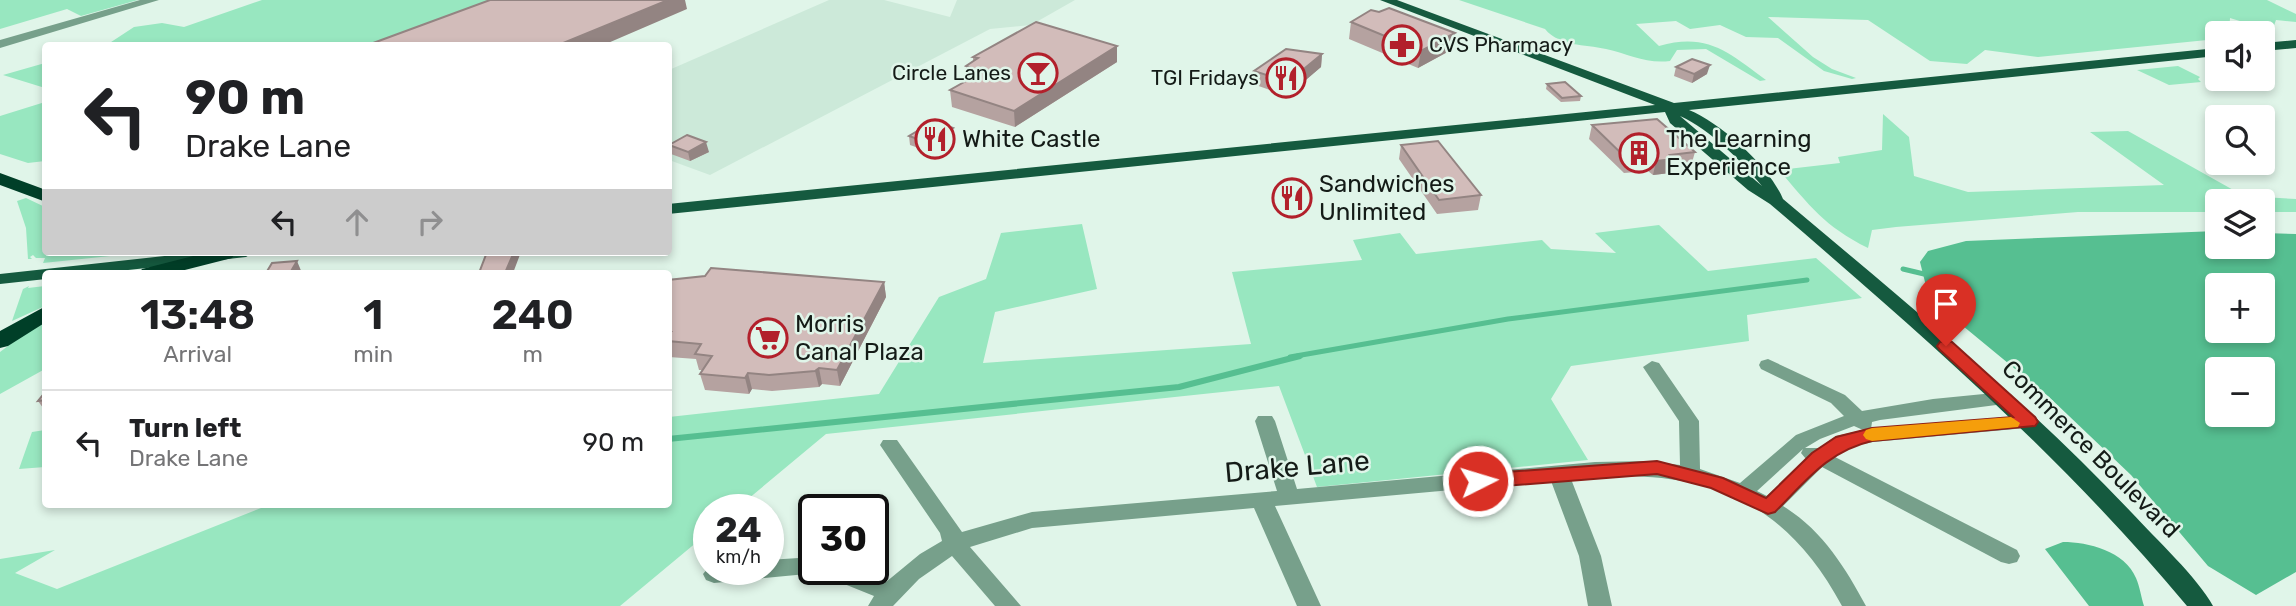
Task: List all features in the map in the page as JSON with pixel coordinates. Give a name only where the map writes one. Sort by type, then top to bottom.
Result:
[{"type":"highway","points":[[0,178],[42,195]]},
{"type":"highway","points":[[161,270],[217,256]]},
{"type":"highway","points":[[0,341],[42,315]]},
{"type":"main road","name":"Commerce Boulevard","points":[[1386,0],[1637,92],[1699,118],[1732,146],[1763,178],[1776,201],[2029,422],[2093,485],[2201,606]]},
{"type":"main road","points":[[2275,46],[2296,44]]},
{"type":"main road","points":[[672,209],[2205,53]]},
{"type":"main road","points":[[81,270],[207,256]]},
{"type":"main road","points":[[0,279],[42,274]]},
{"type":"street","points":[[0,44],[153,0]]},
{"type":"street","points":[[1768,365],[1838,399],[1859,418],[1872,435]]},
{"type":"street","points":[[1652,367],[1689,421],[1690,473]]},
{"type":"street","points":[[1742,493],[1811,434],[1859,418],[2004,398]]},
{"type":"street","points":[[1265,421],[1289,496]]},
{"type":"street","points":[[1768,508],[1819,457],[1843,441],[1872,435],[2029,422]]},
{"type":"street","points":[[890,444],[951,531],[954,544],[1009,606]]},
{"type":"street","points":[[1796,445],[2009,556]]},
{"type":"street","name":"Drake Lane","points":[[885,599],[918,566],[954,544],[1000,526],[1032,520],[1289,496],[1657,467],[1690,473],[1742,493],[1768,508],[1802,532],[1819,550],[1854,606]]},
{"type":"street","points":[[1559,475],[1590,556],[1600,606]]},
{"type":"street","points":[[1261,499],[1309,606]]},
{"type":"street","points":[[857,585],[885,599]]},
{"type":"shaded area","points":[[0,0],[138,0],[81,16],[67,9],[0,29]]},
{"type":"shaded area","points":[[262,0],[528,0],[417,42],[111,42],[134,27],[162,23],[184,27]]},
{"type":"shaded area","points":[[829,0],[884,0],[950,17],[957,0],[1075,0],[1031,25],[990,29],[710,175],[672,161],[672,69]]},
{"type":"shaded area","points":[[1459,0],[2267,0],[2296,14],[2296,22],[2240,21],[2230,18],[2230,21],[2205,21],[2205,40],[2038,57],[1985,50],[1967,64],[1930,61],[1868,20],[1768,17],[1813,57],[1832,69],[1856,78],[1852,79],[1824,71],[1778,38],[1746,37],[1720,25],[1690,29],[1676,21],[1636,24],[1659,46],[1691,42],[1705,43],[1717,48],[1741,61],[1766,80],[1760,81],[1706,49],[1677,50],[1670,61],[1661,62],[1565,42],[1545,29]]},
{"type":"shaded area","points":[[42,64],[42,87],[3,75]]},
{"type":"shaded area","points":[[2178,66],[2200,77],[2198,79],[2201,82],[2169,85],[2137,70]]},
{"type":"shaded area","points":[[42,103],[42,161],[28,163],[0,154],[0,116]]},
{"type":"shaded area","points":[[1883,114],[1909,137],[1914,176],[1968,192],[2164,185],[2090,132],[2128,131],[2232,189],[2205,189],[2205,212],[2078,212],[1896,227],[1872,230],[1868,248],[1829,223],[1809,205],[1779,170],[1840,163],[1838,157],[1882,150]]},
{"type":"shaded area","points":[[26,198],[42,206],[42,256],[110,256],[43,263],[45,258],[36,258],[33,255],[30,257],[32,259],[28,259],[26,228],[17,201]]},
{"type":"shaded area","points":[[2275,198],[2296,199],[2296,212],[2275,212]]},
{"type":"shaded area","points":[[1082,224],[1097,289],[995,312],[983,363],[1251,344],[1232,272],[1362,260],[1353,240],[1400,233],[1416,254],[1542,240],[1551,249],[1616,253],[1595,233],[1659,225],[1708,271],[1816,258],[1862,298],[1747,315],[1749,341],[1571,366],[1551,399],[1588,460],[1317,487],[1279,386],[826,434],[754,494],[693,494],[693,545],[620,606],[0,606],[0,559],[55,550],[15,573],[57,589],[261,508],[672,508],[672,417],[879,394],[939,297],[986,279],[1001,233]]},
{"type":"shaded area","points":[[2205,231],[2205,259],[2275,259],[2275,233],[2296,234],[2296,572],[2256,595],[2208,566],[2131,475],[2048,396],[1929,298],[1920,262],[1928,251],[1966,241]]},
{"type":"shaded area","points":[[29,286],[28,288],[42,286],[42,307],[12,321],[23,289]]},
{"type":"shaded area","points":[[42,320],[42,371],[0,394],[0,352]]},
{"type":"shaded area","points":[[42,430],[42,467],[19,469],[32,432]]},
{"type":"shaded area","points":[[2063,542],[2094,546],[2123,561],[2136,578],[2144,606],[2089,606],[2045,549]]},
{"type":"building","points":[[490,0],[668,0],[566,42],[376,42]]},
{"type":"building","points":[[1389,8],[1455,33],[1421,51],[1351,22],[1371,10],[1379,12]]},
{"type":"building","points":[[1036,22],[1117,46],[1014,111],[950,90],[982,72],[966,66],[978,58],[973,57]]},
{"type":"building","points":[[1286,49],[1322,54],[1288,82],[1254,71]]},
{"type":"building","points":[[1692,59],[1710,65],[1694,74],[1676,67]]},
{"type":"building","points":[[1565,82],[1581,96],[1562,98],[1547,84]]},
{"type":"building","points":[[1657,119],[1695,152],[1670,155],[1674,159],[1656,161],[1652,157],[1627,159],[1592,125]]},
{"type":"building","points":[[934,121],[953,128],[929,143],[909,136]]},
{"type":"building","points":[[687,135],[706,142],[688,152],[672,146],[672,143]]},
{"type":"building","points":[[1438,141],[1481,195],[1439,200],[1401,145]]},
{"type":"building","points":[[485,256],[512,256],[506,270],[480,270]]},
{"type":"building","points":[[297,261],[292,270],[268,270],[272,263]]},
{"type":"building","name":"Morris Canal Plaza","points":[[711,268],[884,282],[837,370],[819,368],[815,371],[769,375],[748,373],[745,378],[700,374],[712,356],[695,354],[701,344],[672,341],[672,280],[705,276]]},
{"type":"waterway","points":[[1903,269],[1924,274]]},
{"type":"waterway","points":[[1290,357],[1508,319],[1807,280]]},
{"type":"waterway","points":[[672,439],[1179,387],[1300,356]]},
{"type":"slow traffic","points":[[1872,435],[2011,423]]},
{"type":"place","name":"CVS Pharmacy","points":[[1402,45]]},
{"type":"place","name":"Circle Lanes","points":[[1038,73]]},
{"type":"place","name":"TGI Fridays","points":[[1286,78]]},
{"type":"place","name":"White Castle","points":[[935,139]]},
{"type":"place","name":"The Learning Experience","points":[[1639,153]]},
{"type":"place","name":"Sandwiches Unlimited","points":[[1292,198]]},
{"type":"place","name":"Morris Canal Plaza","points":[[768,338]]},
{"type":"route","points":[[1478,481],[1657,467],[1690,473],[1717,482],[1768,508],[1819,457],[1833,445],[1843,441],[1872,435],[2029,422],[1946,346]]}]
